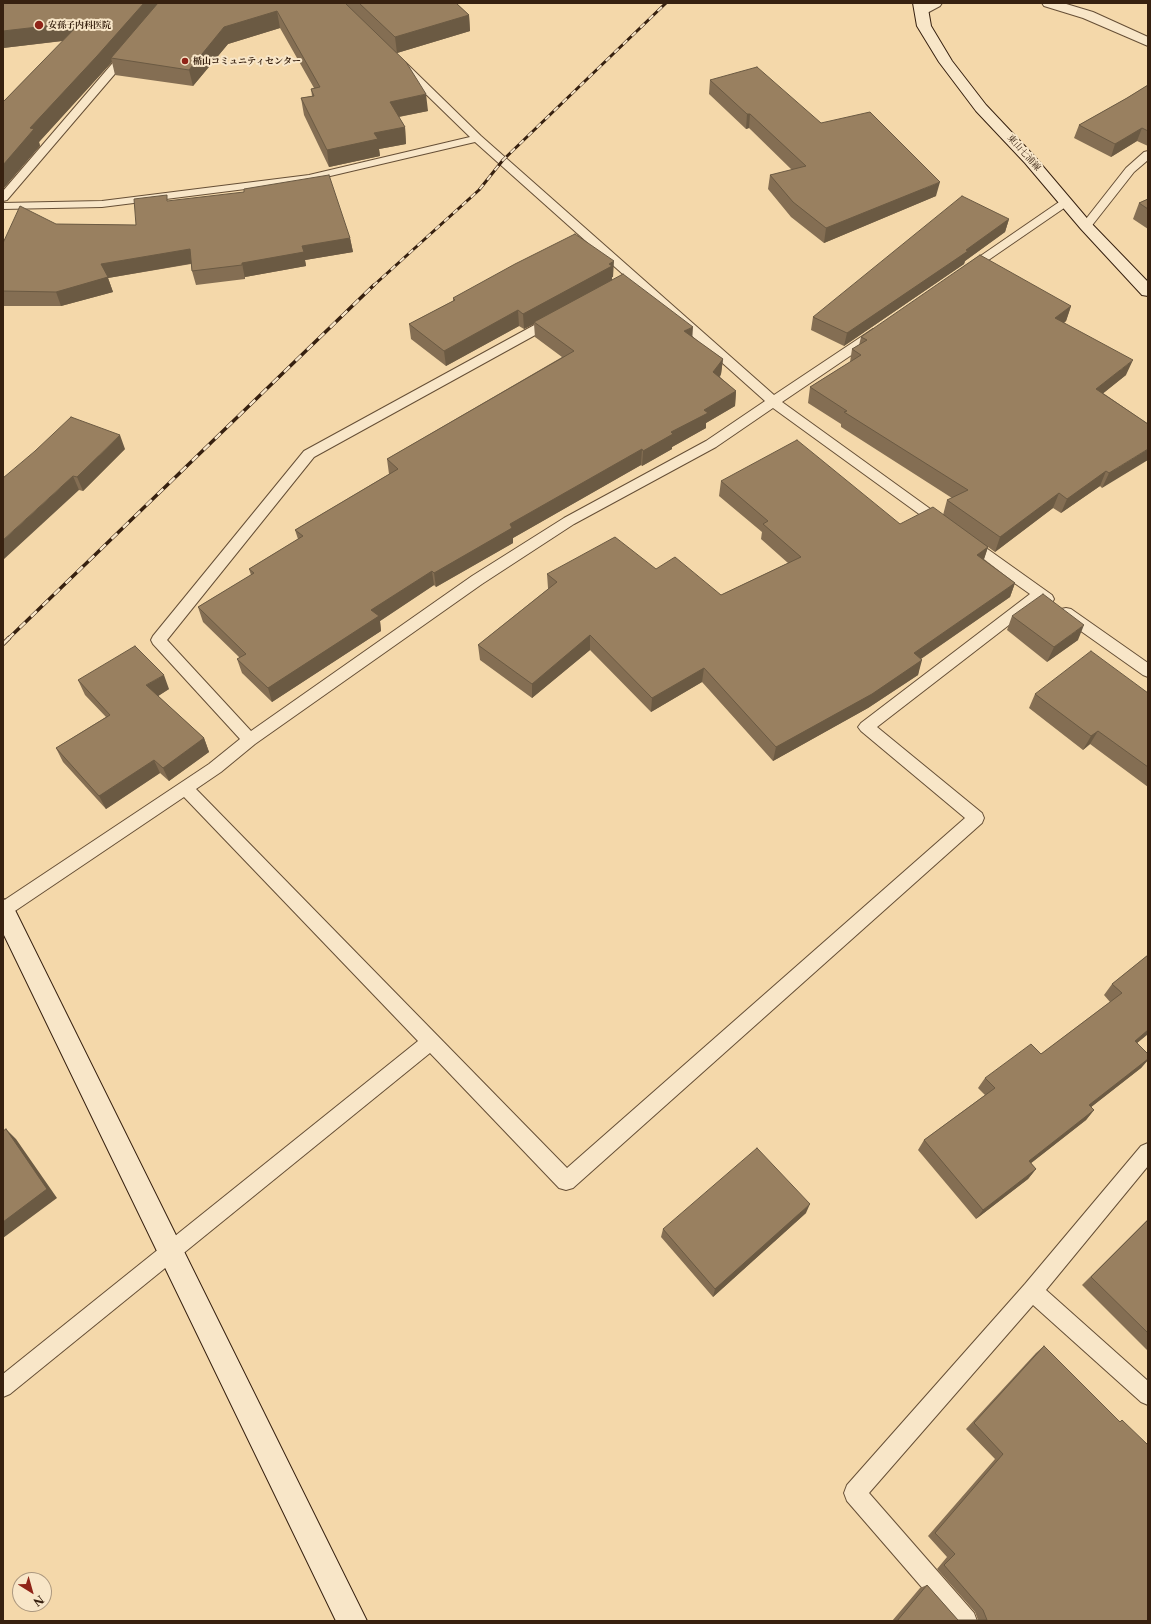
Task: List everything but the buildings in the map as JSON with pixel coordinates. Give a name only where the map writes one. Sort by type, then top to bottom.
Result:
[{"type":"street","points":[[921,7],[935,3]]},
{"type":"street","points":[[1055,4],[1088,15],[1148,42]]},
{"type":"street","name":"東山七浦線","points":[[921,7],[924,26],[946,62],[981,108],[1030,160],[1086,226],[1148,291]]},
{"type":"street","points":[[3,909],[352,1621]]},
{"type":"lane","points":[[3,198],[134,44]]},
{"type":"lane","points":[[394,57],[477,138],[774,402],[1148,671]]},
{"type":"lane","points":[[3,206],[102,204],[308,178],[477,138]]},
{"type":"lane","points":[[1086,226],[1130,170],[1148,154]]},
{"type":"lane","points":[[956,278],[1066,202]]},
{"type":"lane","points":[[620,284],[634,276]]},
{"type":"lane","points":[[250,740],[158,640],[309,454],[565,314]]},
{"type":"lane","points":[[3,909],[215,768],[250,740],[477,580],[569,521],[711,444],[891,322]]},
{"type":"lane","points":[[185,788],[566,1181],[976,818],[866,726],[1040,594]]},
{"type":"lane","points":[[3,1387],[430,1042]]},
{"type":"lane","points":[[966,1621],[855,1493],[1032,1292],[1148,1152]]},
{"type":"lane","points":[[1032,1292],[1148,1395]]},
{"type":"railway","points":[[373,286],[479,190],[503,160],[666,3]]},
{"type":"railway","points":[[8,639],[374,285]]},
{"type":"railway","points":[[3,644],[8,639]]},
{"type":"place","name":"安孫子内科医院","points":[[39,25]]},
{"type":"place","name":"楯山コミュニティセンター","points":[[185,61]]}]
